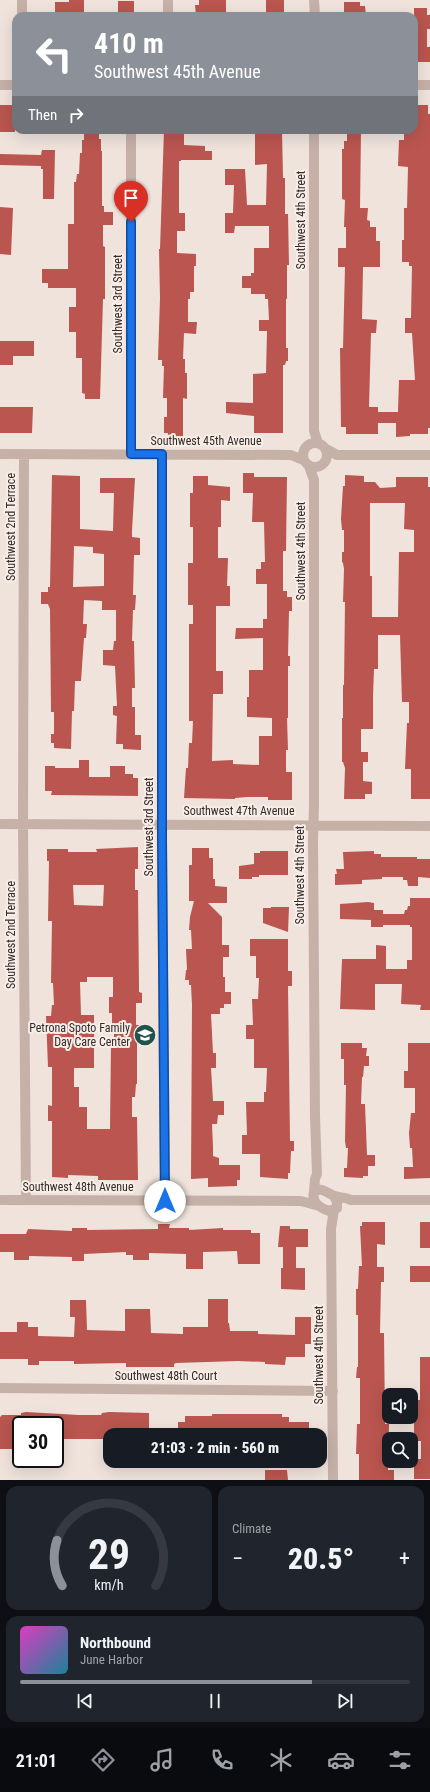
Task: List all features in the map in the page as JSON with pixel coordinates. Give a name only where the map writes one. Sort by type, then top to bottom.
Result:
[{"type":"street","points":[[22,0],[22,12]]},
{"type":"street","points":[[168,0],[168,12]]},
{"type":"street","points":[[314,0],[314,12]]},
{"type":"street","points":[[0,86],[12,85]]},
{"type":"street","points":[[418,85],[430,85]]},
{"type":"street","name":"Southwest 3rd Street","points":[[131,134],[131,454]]},
{"type":"street","name":"Southwest 4th Street","points":[[313,1193],[317,1174],[315,1100],[314,480],[311,452],[314,431],[314,134]]},
{"type":"street","points":[[311,452],[327,456],[323,464],[317,467],[311,452]]},
{"type":"street","name":"Southwest 45th Avenue","points":[[0,454],[291,455],[311,452],[337,455],[430,455]]},
{"type":"street","name":"Southwest 2nd Terrace","points":[[24,454],[23,824],[26,1200]]},
{"type":"street","name":"Southwest 3rd Street","points":[[162,454],[162,823],[165,1201]]},
{"type":"street","name":"Southwest 45th Avenue","points":[[323,464],[337,455]]},
{"type":"street","name":"Southwest 4th Street","points":[[314,480],[323,464]]},
{"type":"street","name":"Southwest 47th Avenue","points":[[0,824],[162,823],[430,826]]},
{"type":"street","name":"Southwest 4th Street","points":[[317,1174],[331,1194]]},
{"type":"street","name":"Southwest 48th Avenue","points":[[300,1201],[304,1197],[319,1189],[351,1200],[430,1200]]},
{"type":"street","points":[[313,1193],[314,1201],[329,1208],[337,1202],[331,1194]]},
{"type":"street","name":"Southwest 48th Avenue","points":[[0,1200],[300,1201],[329,1208],[347,1204],[351,1200]]},
{"type":"street","name":"Southwest 4th Street","points":[[329,1208],[327,1222],[331,1229],[333,1480]]},
{"type":"street","name":"Southwest 48th Court","points":[[0,1388],[333,1391]]},
{"type":"building","points":[[69,0],[84,0],[84,12],[55,12],[55,2],[69,2]]},
{"type":"building","points":[[199,0],[226,0],[226,12],[196,12],[195,5],[199,5]]},
{"type":"building","points":[[266,0],[284,0],[284,12],[266,12]]},
{"type":"building","points":[[118,1],[134,1],[134,12],[118,12]]},
{"type":"building","points":[[344,2],[360,2],[360,6],[365,6],[366,12],[344,12]]},
{"type":"building","points":[[414,8],[427,8],[427,15],[430,15],[430,29],[427,29],[427,47],[430,47],[430,62],[418,62],[418,12],[414,12]]},
{"type":"building","points":[[0,105],[12,105],[12,132],[0,132]]},
{"type":"building","points":[[418,105],[428,105],[428,114],[430,114],[430,428],[428,428],[428,434],[410,434],[410,436],[396,437],[396,423],[378,423],[378,434],[346,434],[346,427],[341,427],[340,348],[343,348],[345,267],[338,267],[338,248],[346,248],[346,227],[344,227],[345,200],[342,199],[342,149],[344,149],[344,141],[347,141],[347,134],[361,134],[360,208],[368,208],[367,220],[370,221],[370,227],[376,227],[376,241],[380,241],[380,267],[363,267],[362,319],[377,320],[376,333],[371,333],[369,407],[378,407],[378,412],[398,412],[399,380],[415,380],[412,333],[405,333],[405,318],[411,318],[412,266],[409,266],[409,262],[402,262],[404,208],[407,208],[408,167],[398,166],[399,140],[404,140],[404,134],[418,134]]},
{"type":"building","points":[[84,134],[99,134],[102,151],[102,206],[104,206],[104,212],[113,212],[113,225],[103,225],[103,246],[105,247],[105,299],[103,299],[100,399],[85,399],[85,394],[82,393],[82,358],[76,358],[76,332],[69,332],[69,307],[76,307],[76,288],[48,288],[48,283],[42,283],[42,269],[68,269],[68,224],[74,224],[74,182],[76,182],[77,174],[79,174],[80,153],[82,153],[82,140],[84,140]]},
{"type":"building","points":[[164,134],[184,134],[184,145],[205,146],[205,151],[212,151],[212,160],[179,161],[179,213],[185,213],[185,231],[177,231],[177,253],[196,254],[196,266],[194,266],[194,292],[190,292],[190,299],[188,299],[188,322],[197,322],[196,334],[184,333],[183,359],[185,359],[185,373],[187,373],[187,399],[183,398],[183,439],[168,439],[168,433],[164,433],[164,417],[167,417],[167,398],[163,398],[164,366],[162,366],[162,360],[158,360]]},
{"type":"building","points":[[255,134],[282,134],[283,178],[285,178],[285,214],[288,214],[289,265],[287,265],[286,299],[286,348],[288,348],[288,361],[286,361],[285,365],[283,365],[283,433],[254,433],[254,416],[226,413],[226,402],[253,403],[253,374],[266,373],[267,331],[259,331],[259,320],[269,320],[268,299],[265,299],[265,294],[251,294],[251,288],[242,288],[242,276],[251,276],[251,273],[254,273],[254,248],[269,248],[269,226],[235,226],[234,233],[225,233],[225,213],[233,213],[234,185],[225,185],[225,169],[245,169],[247,205],[266,205],[267,164],[255,165]]},
{"type":"building","points":[[42,150],[55,150],[54,199],[43,199],[43,169],[41,169],[41,166],[0,165],[0,154],[41,155]]},
{"type":"building","points":[[0,207],[13,208],[11,255],[0,254]]},
{"type":"building","points":[[0,341],[34,341],[34,356],[13,356],[13,365],[0,365]]},
{"type":"building","points":[[0,407],[33,407],[32,433],[0,433]]},
{"type":"building","points":[[243,473],[254,473],[254,477],[287,477],[286,551],[283,551],[283,591],[287,591],[287,597],[292,597],[292,611],[289,611],[288,656],[290,656],[290,666],[288,666],[288,750],[286,750],[286,772],[292,772],[292,800],[268,800],[268,797],[247,797],[235,799],[184,798],[186,768],[188,768],[189,743],[192,743],[193,721],[189,721],[189,624],[193,624],[193,605],[188,605],[188,563],[193,563],[193,527],[190,527],[190,493],[193,493],[193,476],[208,476],[208,485],[230,487],[230,501],[221,500],[221,527],[218,527],[218,558],[228,558],[227,586],[230,586],[230,606],[216,606],[216,671],[223,671],[223,694],[213,694],[212,761],[233,760],[233,764],[259,765],[259,736],[272,736],[272,718],[247,717],[249,670],[263,670],[263,638],[235,639],[236,628],[263,628],[263,619],[267,619],[267,584],[256,584],[256,569],[261,569],[261,562],[265,562],[264,522],[252,522],[253,493],[243,493]]},
{"type":"building","points":[[52,475],[80,476],[80,529],[113,531],[114,493],[100,493],[100,478],[135,478],[132,537],[140,538],[140,555],[134,555],[133,595],[136,595],[135,610],[133,610],[132,641],[134,641],[135,688],[132,688],[132,707],[135,707],[135,735],[141,735],[141,750],[123,749],[123,744],[116,744],[117,716],[113,715],[113,706],[117,706],[115,666],[103,665],[103,650],[113,650],[114,641],[116,641],[116,610],[102,610],[102,601],[84,600],[83,624],[87,624],[86,638],[84,638],[81,681],[75,681],[74,711],[72,711],[71,749],[54,748],[54,743],[51,743],[51,734],[54,734],[54,712],[51,712],[50,609],[48,604],[41,604],[41,592],[48,592],[48,587],[50,587]],"holes":[[[74,546],[93,547],[93,553],[104,554],[104,586],[73,587]]]},
{"type":"building","points":[[345,475],[364,476],[364,482],[375,482],[380,488],[396,487],[396,477],[428,477],[428,487],[430,487],[430,799],[411,799],[411,769],[405,769],[407,723],[409,723],[409,702],[402,702],[400,635],[378,635],[378,669],[374,669],[373,729],[361,729],[361,752],[368,752],[368,762],[363,762],[363,781],[372,782],[372,794],[365,794],[365,799],[344,799],[345,768],[342,762],[342,718],[345,602],[343,602],[344,569],[342,562],[342,552],[344,552],[344,530],[342,530],[341,519],[343,486],[345,486]],"holes":[[[370,503],[405,503],[404,529],[414,530],[414,552],[399,552],[398,617],[372,617],[372,576],[370,576]]]},
{"type":"building","points":[[79,760],[89,760],[89,777],[110,777],[110,766],[125,766],[125,774],[133,774],[133,778],[138,778],[138,796],[51,795],[52,791],[45,791],[45,766],[55,766],[55,768],[79,768]]},
{"type":"building","points":[[138,847],[138,869],[135,869],[135,890],[138,890],[139,992],[142,993],[142,1003],[136,1003],[136,1025],[141,1025],[141,1040],[137,1040],[137,1084],[135,1097],[132,1097],[132,1117],[137,1117],[138,1180],[98,1180],[98,1176],[68,1175],[68,1178],[52,1177],[52,1121],[48,1121],[48,1105],[52,1106],[52,1067],[48,1067],[46,1016],[51,1016],[52,1005],[54,1005],[53,983],[51,983],[52,921],[48,921],[49,861],[47,861],[47,849],[68,849],[68,852],[97,852],[96,849]],"holes":[[[73,885],[104,885],[103,906],[74,905]],[[87,977],[113,977],[113,997],[109,997],[109,1013],[112,1013],[112,1026],[114,1026],[114,1044],[111,1044],[110,1129],[87,1129],[87,1107],[79,1107],[79,1087],[74,1087],[74,1068],[94,1068],[94,1015],[81,1015],[80,982],[87,982]]]},
{"type":"building","points":[[192,848],[209,848],[209,858],[213,858],[213,879],[215,879],[215,886],[227,887],[227,903],[208,903],[222,917],[222,945],[229,945],[229,957],[223,957],[223,977],[225,977],[225,992],[231,992],[231,1004],[224,1004],[224,1008],[220,1008],[220,1014],[211,1014],[213,1053],[216,1053],[216,1068],[211,1068],[213,1101],[224,1101],[224,1115],[218,1115],[217,1124],[212,1124],[213,1156],[219,1158],[219,1165],[240,1165],[240,1180],[237,1180],[237,1186],[208,1187],[208,1178],[191,1179],[192,1005],[191,985],[189,985],[189,980],[185,980],[187,970],[186,949],[192,949],[191,930],[189,930],[190,917],[194,901],[189,901],[189,865],[192,865]]},
{"type":"building","points":[[260,851],[288,851],[288,875],[259,875],[259,877],[252,877],[252,879],[239,879],[239,866],[254,864],[254,853],[260,853]]},
{"type":"building","points":[[374,851],[374,854],[381,854],[381,857],[417,857],[417,859],[430,859],[430,878],[418,877],[418,886],[408,886],[407,880],[403,880],[403,877],[382,877],[382,879],[362,880],[362,884],[335,885],[335,874],[337,874],[336,869],[344,869],[343,852]]},
{"type":"building","points":[[410,898],[430,898],[430,1010],[420,1010],[421,1005],[401,1004],[402,984],[375,984],[375,1010],[340,1009],[342,959],[376,959],[376,945],[386,946],[386,969],[407,969],[407,960],[412,960],[412,927],[410,927],[410,925],[383,925],[383,927],[371,927],[371,920],[340,919],[340,904],[368,902],[374,903],[374,910],[383,910],[383,914],[404,914],[408,906],[410,906]]},
{"type":"building","points":[[289,907],[288,932],[263,923],[263,908]]},
{"type":"building","points":[[250,939],[288,939],[288,971],[292,971],[292,986],[288,986],[290,1141],[294,1141],[294,1151],[291,1151],[290,1173],[288,1173],[288,1179],[260,1177],[260,1154],[242,1154],[242,1135],[247,1135],[246,1102],[264,1102],[267,1068],[254,1068],[254,1039],[246,1039],[246,1025],[253,1025],[252,999],[258,999],[259,978],[256,978],[256,956],[250,956]]},
{"type":"building","points":[[341,1043],[362,1043],[362,1048],[367,1048],[366,1056],[369,1056],[369,1066],[364,1066],[362,1077],[361,1104],[365,1104],[367,1155],[375,1155],[375,1166],[368,1166],[368,1176],[363,1176],[363,1178],[344,1177],[344,1168],[347,1168],[348,1148],[346,1148],[345,1141],[346,1085],[344,1085],[344,1059],[341,1059]]},
{"type":"building","points":[[408,1043],[430,1043],[430,1178],[404,1179],[404,1167],[413,1167],[412,1148],[410,1148],[409,1133],[411,1113],[415,1113],[415,1088],[404,1088],[404,1071],[408,1071]]},
{"type":"building","points":[[362,1222],[385,1222],[385,1245],[377,1244],[377,1267],[384,1267],[384,1282],[381,1282],[380,1333],[384,1333],[385,1388],[382,1388],[382,1424],[389,1424],[389,1432],[382,1432],[382,1468],[394,1470],[394,1480],[359,1480],[359,1454],[356,1454],[357,1424],[360,1424],[360,1378],[356,1378],[358,1367],[358,1315],[356,1315],[356,1289],[358,1289],[359,1266],[362,1266],[360,1226],[362,1226]]},
{"type":"building","points":[[420,1222],[430,1222],[430,1248],[420,1248]]},
{"type":"building","points":[[158,1224],[170,1224],[169,1228],[189,1228],[189,1230],[223,1228],[223,1230],[251,1230],[251,1233],[260,1233],[260,1264],[238,1264],[237,1251],[203,1252],[203,1269],[186,1269],[186,1254],[149,1253],[149,1260],[133,1260],[133,1255],[126,1255],[126,1252],[84,1254],[84,1261],[72,1261],[72,1257],[29,1256],[29,1260],[14,1260],[14,1252],[0,1252],[0,1234],[26,1234],[28,1229],[72,1231],[72,1228],[87,1228],[87,1230],[158,1229]]},
{"type":"building","points":[[280,1226],[290,1226],[290,1229],[308,1229],[308,1247],[296,1247],[296,1268],[305,1268],[305,1290],[281,1289],[283,1247],[278,1247]]},
{"type":"building","points":[[410,1266],[430,1266],[430,1282],[410,1282]]},
{"type":"building","points":[[208,1299],[228,1299],[228,1323],[230,1331],[258,1331],[258,1334],[295,1335],[295,1317],[311,1317],[311,1344],[305,1344],[305,1357],[286,1357],[285,1365],[265,1364],[265,1362],[238,1361],[176,1363],[174,1364],[174,1367],[126,1367],[126,1363],[74,1364],[74,1361],[39,1361],[39,1365],[28,1365],[28,1359],[0,1359],[0,1332],[17,1332],[17,1322],[28,1322],[28,1327],[38,1327],[38,1336],[74,1337],[75,1317],[70,1317],[70,1300],[86,1300],[87,1330],[125,1331],[125,1309],[150,1309],[151,1333],[183,1334],[183,1327],[208,1327]]},
{"type":"building","points":[[420,1357],[430,1357],[430,1479],[414,1479],[414,1468],[418,1468],[418,1459],[421,1459],[421,1441],[418,1441],[418,1432],[414,1432],[414,1424],[418,1424],[418,1400],[420,1400]]},
{"type":"building","points":[[109,1412],[149,1413],[149,1428],[103,1428],[103,1439],[64,1439],[64,1416],[12,1416],[12,1449],[0,1449],[0,1417],[2,1415],[21,1415],[21,1413],[101,1415],[102,1413]]},
{"type":"building","points":[[212,1414],[282,1414],[282,1417],[289,1417],[289,1422],[309,1422],[309,1428],[178,1428],[178,1422],[185,1422],[185,1416],[212,1416]]},
{"type":"building","points":[[265,1470],[287,1470],[288,1480],[265,1480]]},
{"type":"place","name":"Petrona Spoto Family Day Care Center","points":[[145,1035]]},
{"type":"route","points":[[131,222],[131,454],[162,454],[162,840],[165,1201]]}]
